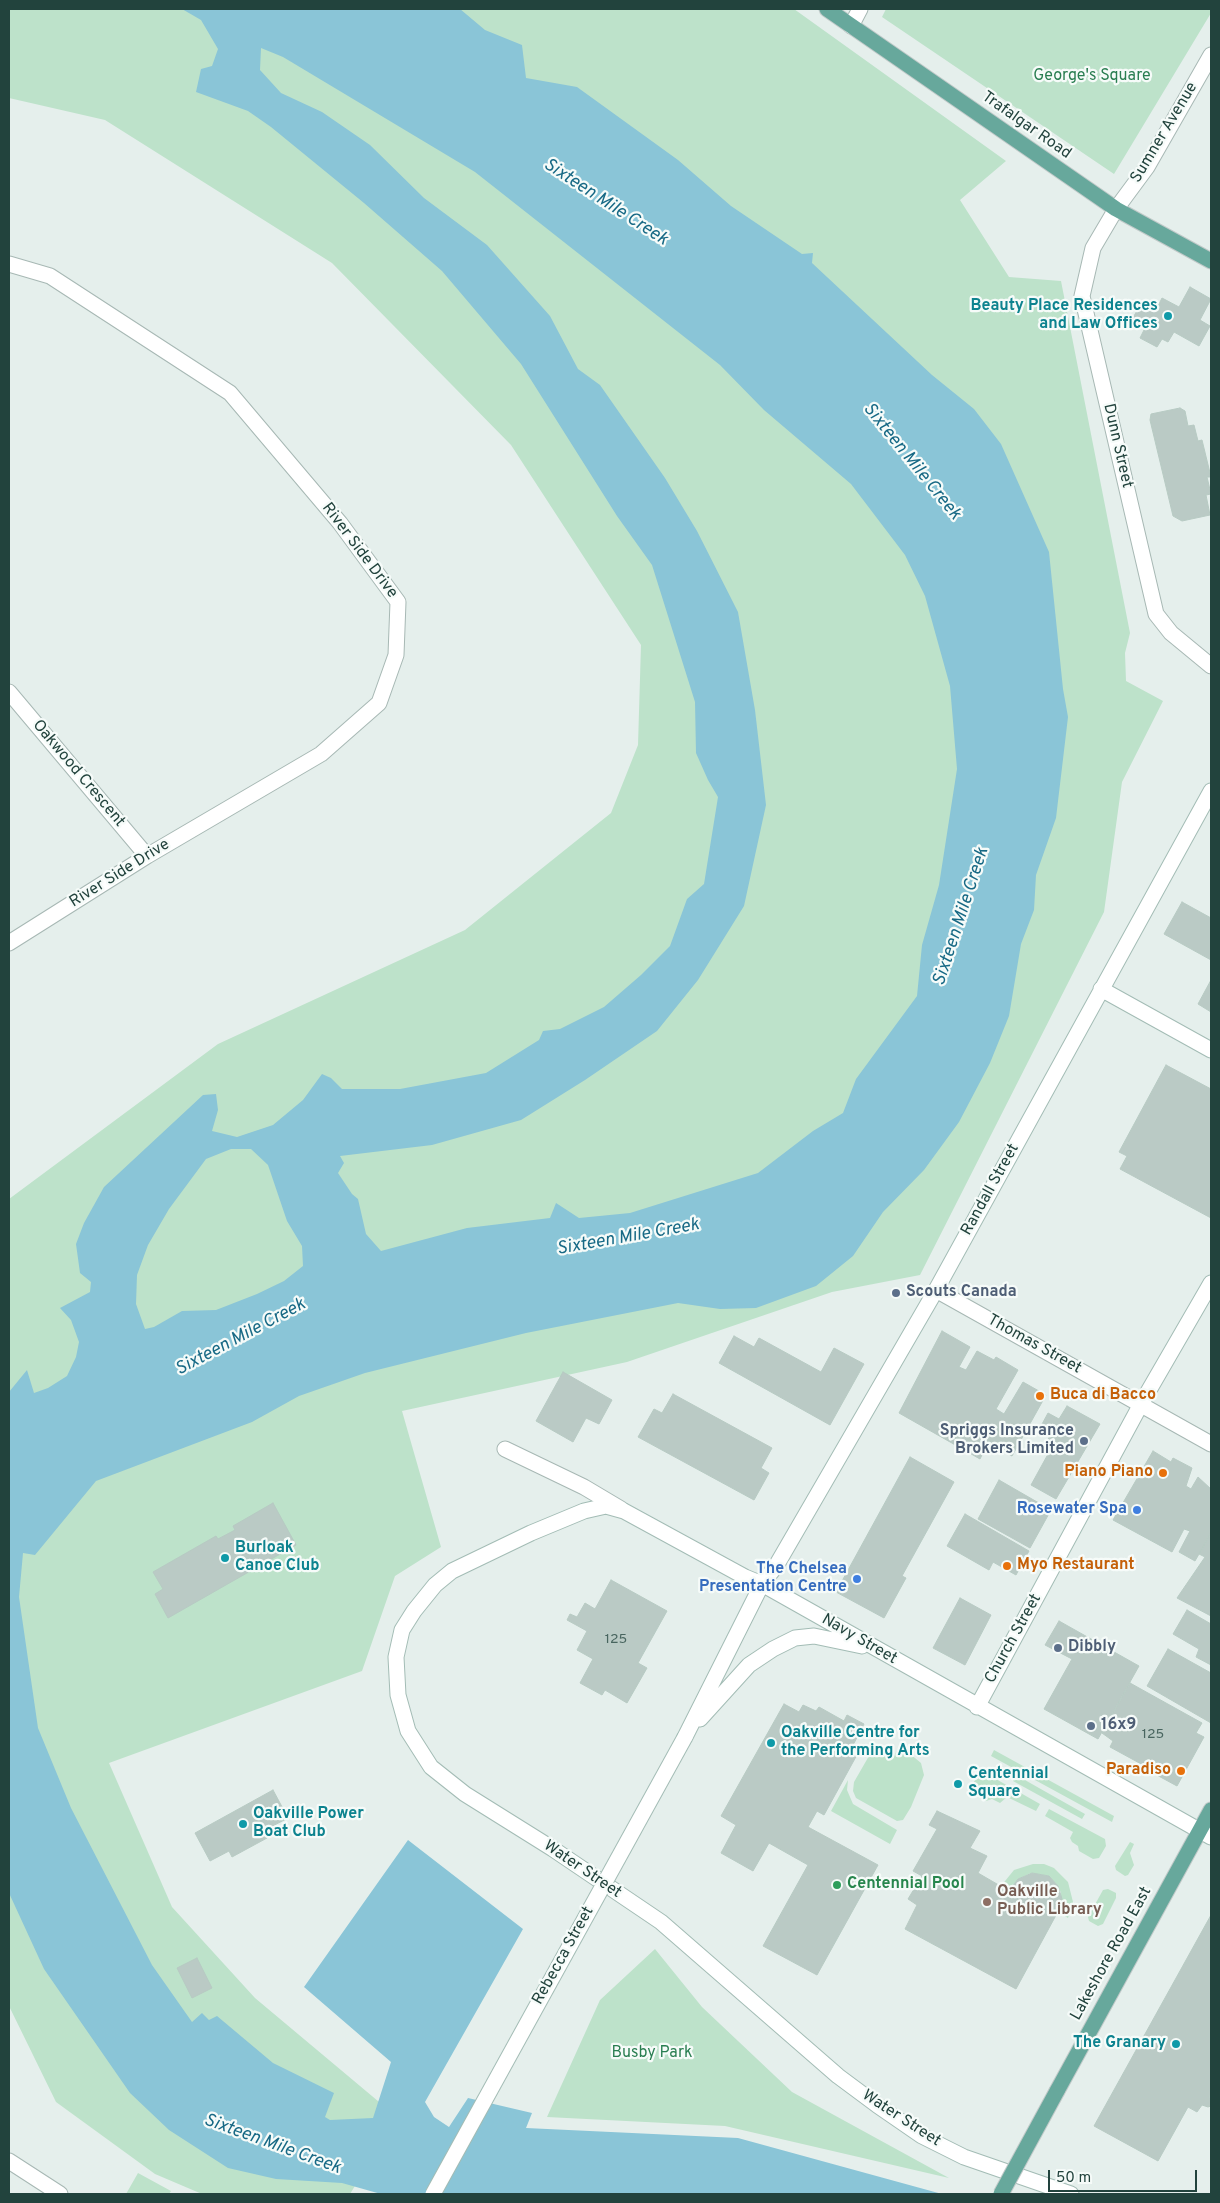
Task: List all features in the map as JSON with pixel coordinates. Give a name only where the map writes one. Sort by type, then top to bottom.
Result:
[{"type":"main road","name":"Trafalgar Road","points":[[827,9],[1116,209],[1211,260]]},
{"type":"main road","name":"Lakeshore Road East","points":[[1001,2194],[1057,2091],[1206,1834],[1211,1810]]},
{"type":"street","points":[[851,26],[860,9]]},
{"type":"street","name":"Sumner Avenue","points":[[1116,209],[1147,167],[1211,55]]},
{"type":"street","name":"Dunn Street","points":[[1116,209],[1093,248],[1082,296],[1156,614],[1171,633],[1211,666]]},
{"type":"street","name":"River Side Drive","points":[[9,264],[50,276],[230,393],[340,524],[398,602],[396,655],[379,703],[321,754],[147,856],[9,943]]},
{"type":"street","name":"Oakwood Crescent","points":[[9,692],[147,856]]},
{"type":"street","name":"Randall Street","points":[[762,1584],[776,1566],[936,1290],[1211,791]]},
{"type":"street","points":[[1101,989],[1211,1050]]},
{"type":"street","name":"Church Street","points":[[977,1706],[1141,1404],[1211,1283]]},
{"type":"street","name":"Thomas Street","points":[[936,1290],[1211,1444]]},
{"type":"street","name":"Navy Street","points":[[505,1449],[584,1487],[745,1577],[762,1584],[1206,1834]]},
{"type":"street","name":"Water Street","points":[[624,1511],[606,1506],[584,1512],[514,1541],[452,1571],[435,1585],[414,1611],[402,1630],[396,1657],[398,1695],[408,1731],[431,1767],[465,1794],[553,1849],[661,1922],[838,2076],[876,2105],[922,2136],[964,2157],[1071,2194]]},
{"type":"street","name":"Rebecca Street","points":[[433,2194],[685,1738],[762,1584]]},
{"type":"street","points":[[685,1738],[750,1664],[773,1648],[795,1638],[814,1636],[875,1649]]},
{"type":"street","points":[[9,2161],[60,2194]]},
{"type":"green space","points":[[9,9],[794,9],[1006,161],[960,200],[1009,277],[1061,281],[1130,633],[1125,653],[1126,681],[1163,701],[1122,782],[1104,912],[920,1275],[832,1292],[627,1362],[402,1411],[441,1547],[395,1576],[362,1671],[109,1763],[172,1907],[255,1998],[397,2117],[350,2194],[202,2194],[155,2174],[56,2102],[9,2006],[9,1199],[218,1044],[465,930],[611,813],[638,745],[641,645],[511,445],[332,263],[105,120],[9,98]]},
{"type":"green space","name":"George's Square","points":[[886,9],[1211,9],[1211,13],[1114,174],[882,17]]},
{"type":"green space","points":[[903,1748],[921,1763],[924,1775],[911,1807],[903,1820],[897,1821],[856,1798],[853,1791],[854,1782],[873,1749],[888,1757],[894,1756],[898,1749]]},
{"type":"green space","points":[[994,1750],[1114,1816],[1112,1822],[991,1756]]},
{"type":"green space","points":[[980,1770],[1040,1804],[1036,1811],[1007,1797],[1000,1803],[992,1799],[986,1801],[972,1792],[972,1786]]},
{"type":"green space","points":[[1016,1775],[1085,1814],[1082,1819],[1013,1781]]},
{"type":"green space","points":[[848,1780],[847,1790],[853,1804],[897,1830],[890,1844],[831,1811]]},
{"type":"green space","points":[[1049,1809],[1105,1839],[1106,1846],[1099,1858],[1093,1859],[1079,1851],[1078,1846],[1070,1838],[1073,1832],[1045,1816]]},
{"type":"green space","points":[[1130,1842],[1134,1844],[1130,1853],[1134,1865],[1128,1875],[1125,1876],[1116,1870],[1115,1866]]},
{"type":"green space","points":[[1033,1864],[1044,1864],[1054,1868],[1068,1882],[1073,1902],[1068,1918],[1058,1912],[1061,1906],[1061,1893],[1058,1886],[1049,1876],[1031,1873],[1018,1879],[1009,1891],[1001,1886],[1014,1870]]},
{"type":"green space","points":[[1108,1889],[1116,1893],[1116,1898],[1103,1924],[1098,1926],[1089,1921],[1088,1917],[1103,1890]]},
{"type":"green space","name":"Busby Park","points":[[655,1949],[702,2007],[792,2092],[949,2178],[725,2126],[547,2117],[600,2000]]},
{"type":"green space","points":[[138,2173],[171,2191],[169,2194],[126,2194]]},
{"type":"water","name":"Sixteen Mile Creek","points":[[182,9],[460,9],[485,30],[522,45],[526,78],[577,87],[678,160],[731,206],[802,254],[813,253],[812,263],[932,375],[974,409],[1001,444],[1049,552],[1063,689],[1068,717],[1056,818],[1036,875],[1034,910],[1021,944],[1009,1016],[990,1063],[959,1122],[924,1170],[883,1212],[853,1256],[816,1286],[756,1308],[720,1309],[678,1303],[526,1333],[365,1373],[299,1396],[252,1422],[96,1481],[35,1555],[23,1553],[19,1597],[38,1728],[71,1808],[152,1965],[192,2022],[202,2013],[209,2020],[217,2016],[273,2063],[334,2093],[325,2117],[330,2120],[373,2118],[391,2062],[304,1987],[408,1840],[523,1929],[425,2102],[434,2117],[449,2127],[468,2098],[532,2113],[526,2128],[738,2138],[942,2194],[381,2194],[342,2183],[276,2179],[228,2168],[169,2130],[130,2093],[44,1969],[9,1893],[9,1392],[27,1370],[34,1393],[48,1388],[67,1376],[76,1357],[79,1342],[71,1320],[60,1308],[90,1292],[91,1282],[80,1273],[76,1244],[84,1223],[104,1187],[203,1095],[216,1094],[218,1110],[212,1131],[237,1137],[273,1125],[303,1100],[322,1074],[331,1078],[342,1089],[400,1089],[486,1073],[539,1040],[543,1031],[560,1029],[604,1007],[641,975],[670,946],[687,899],[704,884],[718,797],[696,753],[695,702],[652,565],[617,516],[521,364],[442,271],[364,203],[271,127],[248,111],[196,92],[201,69],[212,66],[218,49],[201,20]],"holes":[[[261,48],[283,57],[475,172],[720,365],[764,410],[851,484],[905,555],[925,596],[950,686],[957,769],[939,885],[922,945],[917,996],[856,1079],[843,1113],[813,1131],[758,1173],[630,1213],[579,1218],[556,1203],[550,1218],[467,1228],[381,1251],[366,1234],[358,1199],[352,1194],[338,1173],[344,1163],[340,1156],[432,1145],[521,1120],[585,1080],[657,1031],[698,980],[744,906],[766,805],[755,710],[738,612],[697,531],[665,478],[600,385],[578,369],[550,316],[487,245],[424,198],[370,145],[322,112],[281,93],[260,70]],[[231,1149],[251,1149],[268,1165],[287,1221],[302,1246],[303,1266],[284,1281],[257,1294],[216,1310],[182,1311],[154,1327],[145,1329],[136,1304],[137,1275],[148,1245],[169,1209],[206,1159]]]},
{"type":"building","name":"Beauty Place Residences and Law Offices","points":[[1190,287],[1211,299],[1200,320],[1210,326],[1199,346],[1174,332],[1168,342],[1162,339],[1157,347],[1140,338],[1145,328],[1131,321],[1141,304],[1155,312],[1162,298],[1179,307]]},
{"type":"building","points":[[1180,408],[1185,411],[1188,426],[1194,425],[1198,441],[1202,440],[1211,477],[1207,477],[1211,494],[1206,495],[1210,515],[1182,521],[1173,516],[1150,420],[1151,414]]},
{"type":"building","points":[[1182,902],[1211,918],[1211,960],[1164,934]]},
{"type":"building","points":[[1211,980],[1211,1012],[1198,1004]]},
{"type":"building","points":[[1166,1065],[1211,1089],[1211,1218],[1120,1169],[1127,1156],[1119,1152]]},
{"type":"building","points":[[942,1331],[970,1347],[959,1367],[966,1370],[977,1351],[994,1360],[996,1357],[1018,1370],[996,1409],[1004,1414],[1023,1382],[1046,1395],[1012,1456],[988,1443],[980,1459],[899,1413]]},
{"type":"building","points":[[734,1336],[754,1347],[759,1338],[821,1372],[834,1348],[864,1364],[830,1425],[719,1363]]},
{"type":"building","points":[[563,1372],[612,1400],[599,1424],[586,1418],[573,1442],[536,1421]]},
{"type":"building","points":[[673,1394],[772,1448],[761,1468],[769,1473],[754,1500],[638,1437],[654,1409],[662,1413]]},
{"type":"building","points":[[1067,1406],[1100,1424],[1056,1499],[1031,1485],[1053,1445],[1047,1441],[1052,1432],[1041,1426],[1048,1413],[1059,1419]]},
{"type":"building","points":[[1153,1451],[1171,1462],[1173,1458],[1192,1468],[1186,1486],[1191,1489],[1198,1477],[1211,1489],[1211,1533],[1195,1561],[1179,1552],[1190,1531],[1184,1529],[1172,1552],[1113,1520]]},
{"type":"building","points":[[910,1457],[954,1482],[902,1576],[906,1578],[884,1618],[836,1592]]},
{"type":"building","points":[[999,1480],[1051,1510],[1030,1548],[978,1519]]},
{"type":"building","name":"Burloak Canoe Club","points":[[273,1503],[296,1545],[168,1618],[155,1594],[163,1589],[153,1572],[216,1536],[218,1539],[235,1530],[233,1526]]},
{"type":"building","points":[[965,1514],[1029,1551],[1016,1575],[993,1562],[989,1570],[947,1546]]},
{"type":"building","points":[[1211,1532],[1211,1616],[1177,1598],[1205,1557],[1199,1554]]},
{"type":"building","points":[[611,1580],[667,1611],[638,1663],[647,1668],[627,1703],[605,1690],[602,1695],[580,1683],[593,1659],[577,1650],[587,1631],[567,1620],[570,1614],[577,1617],[585,1603],[595,1609]]},
{"type":"building","points":[[960,1598],[991,1615],[965,1665],[933,1648]]},
{"type":"building","points":[[1187,1610],[1211,1624],[1211,1665],[1196,1657],[1199,1649],[1173,1634]]},
{"type":"building","points":[[1059,1621],[1139,1666],[1098,1739],[1044,1709],[1072,1659],[1045,1645]]},
{"type":"building","points":[[1168,1649],[1211,1673],[1211,1723],[1147,1686]]},
{"type":"building","points":[[1130,1683],[1202,1723],[1196,1733],[1204,1737],[1177,1786],[1153,1773],[1157,1767],[1145,1761],[1143,1765],[1110,1747],[1113,1741],[1102,1733]]},
{"type":"building","points":[[784,1704],[799,1712],[803,1705],[816,1711],[819,1707],[844,1721],[847,1715],[864,1724],[851,1749],[858,1753],[824,1815],[817,1811],[808,1827],[878,1865],[817,1975],[763,1946],[808,1865],[769,1843],[753,1871],[721,1853],[736,1825],[721,1816]]},
{"type":"building","name":"Oakville Power Boat Club","points":[[273,1790],[288,1818],[263,1831],[267,1838],[232,1857],[229,1851],[210,1861],[195,1833]]},
{"type":"building","name":"Oakville Public Library","points":[[937,1811],[980,1831],[970,1848],[987,1856],[978,1873],[1009,1891],[1018,1879],[1032,1873],[1049,1876],[1058,1886],[1062,1899],[1061,1906],[1016,1989],[905,1929],[917,1905],[908,1899],[922,1876],[913,1871],[937,1829],[929,1825]]},
{"type":"building","name":"The Granary","points":[[1211,1915],[1211,2094],[1209,2097],[1211,2098],[1211,2106],[1202,2105],[1197,2112],[1188,2107],[1158,2161],[1094,2126]]},
{"type":"building","points":[[197,1958],[212,1988],[192,1998],[177,1968]]},
{"type":"place","name":"Beauty Place Residences and Law Offices","points":[[1168,316]]},
{"type":"place","name":"Scouts Canada","points":[[896,1293]]},
{"type":"place","name":"Buca di Bacco","points":[[1040,1396]]},
{"type":"place","name":"Spriggs Insurance Brokers Limited","points":[[1084,1441]]},
{"type":"place","name":"Piano Piano","points":[[1163,1473]]},
{"type":"place","name":"Rosewater Spa","points":[[1137,1510]]},
{"type":"place","name":"Burloak Canoe Club","points":[[225,1558]]},
{"type":"place","name":"Myo Restaurant","points":[[1007,1566]]},
{"type":"place","name":"The Chelsea Presentation Centre","points":[[857,1579]]},
{"type":"place","name":"Dibbly","points":[[1058,1648]]},
{"type":"place","name":"16x9","points":[[1091,1726]]},
{"type":"place","name":"Oakville Centre for the Performing Arts","points":[[771,1743]]},
{"type":"place","name":"Paradiso","points":[[1181,1771]]},
{"type":"place","name":"Centennial Square","points":[[958,1784]]},
{"type":"place","name":"Oakville Power Boat Club","points":[[243,1824]]},
{"type":"place","name":"Centennial Pool","points":[[837,1885]]},
{"type":"place","name":"Oakville Public Library","points":[[987,1902]]},
{"type":"place","name":"The Granary","points":[[1176,2044]]}]
